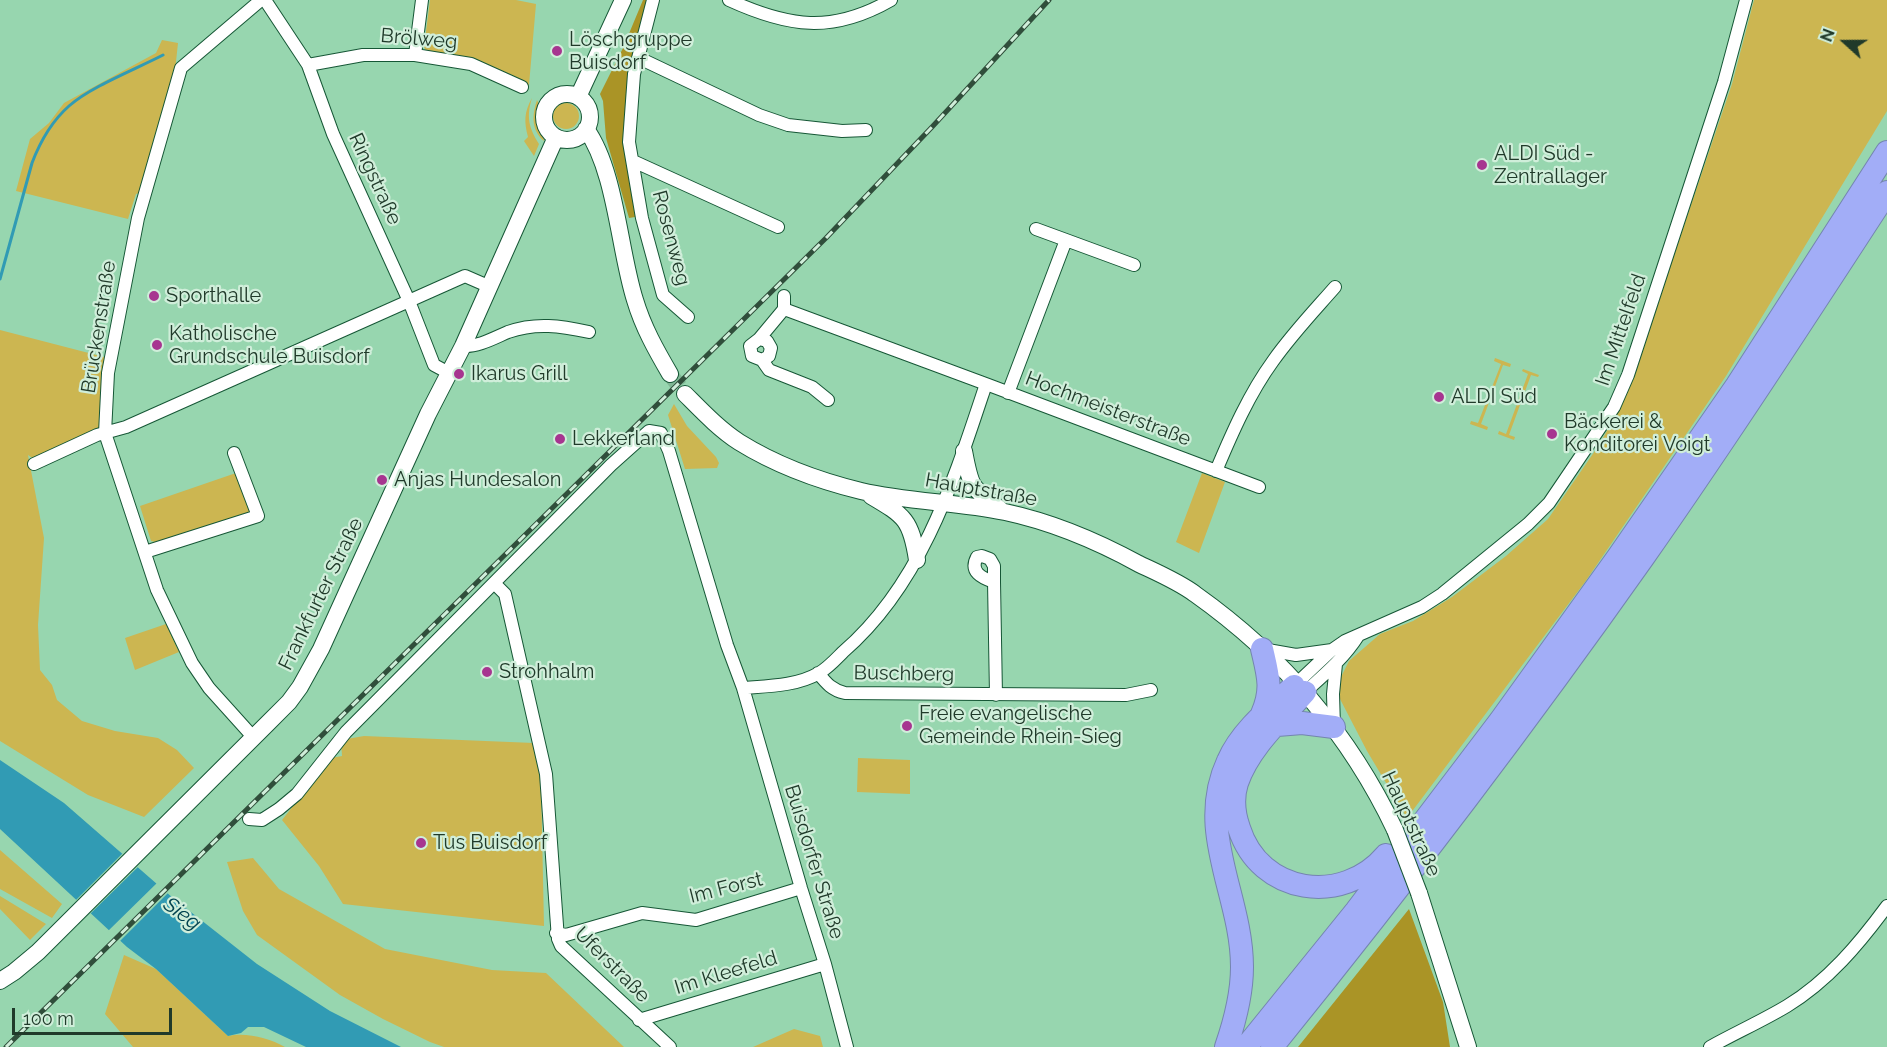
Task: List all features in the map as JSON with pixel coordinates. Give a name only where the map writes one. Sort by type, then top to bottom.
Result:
[{"type":"highway","points":[[1246,1047],[1356,911],[1500,721],[1618,557],[1878,186],[1887,144]]},
{"type":"highway","points":[[1826,287],[1878,186],[1887,152]]},
{"type":"highway","points":[[1272,1047],[1335,969],[1515,734],[1641,560],[1826,287],[1887,212]]},
{"type":"highway","points":[[1262,649],[1269,681],[1269,720],[1256,749],[1244,767],[1237,786],[1234,805],[1242,839],[1253,856],[1268,870],[1286,881],[1306,886],[1330,887],[1349,882],[1366,873],[1382,860],[1416,820],[1432,810]]},
{"type":"highway","points":[[1226,1047],[1241,994],[1242,965],[1239,931],[1219,846],[1215,803],[1228,759],[1301,687]]},
{"type":"highway","points":[[1269,720],[1334,727]]},
{"type":"highway","points":[[1287,1047],[1325,997],[1335,969]]},
{"type":"main road","points":[[578,97],[622,0]]},
{"type":"main road","points":[[572,94],[578,97],[588,108],[590,115],[586,129],[576,138],[556,137],[546,126],[544,118],[547,104],[559,95],[572,94]]},
{"type":"main road","points":[[586,129],[594,140],[605,171],[634,298],[647,334],[670,374]]},
{"type":"main road","name":"Frankfurter Straße","points":[[0,981],[38,952],[254,738],[289,702],[300,687],[321,649],[419,434],[463,346],[556,137]]},
{"type":"main road","name":"Hauptstraße","points":[[685,394],[708,418],[739,442],[799,471],[862,491],[1004,512],[1096,541],[1194,592],[1245,633],[1301,687],[1334,727],[1357,760],[1395,830],[1419,893],[1468,1047]]},
{"type":"main road","points":[[964,451],[970,482],[977,492],[1004,512]]},
{"type":"main road","points":[[862,491],[897,511],[906,520],[914,535],[917,560]]},
{"type":"street","name":"Ringstraße","points":[[263,0],[308,65],[333,134],[409,301],[434,364],[449,373]]},
{"type":"street","name":"Brückenstraße","points":[[254,738],[209,688],[192,663],[157,590],[105,432],[108,373],[138,218],[181,68],[263,0]]},
{"type":"street","points":[[415,55],[422,0]]},
{"type":"street","name":"Rosenweg","points":[[653,0],[634,74],[629,142],[642,218],[663,295],[688,317]]},
{"type":"street","points":[[729,0],[772,18],[795,23],[817,24],[841,21],[872,11],[891,0]]},
{"type":"street","name":"Im Mittelfeld","points":[[1301,687],[1332,650],[1373,627],[1422,607],[1442,594],[1528,524],[1548,502],[1614,407],[1630,369],[1724,82],[1746,0]]},
{"type":"street","name":"Brölweg","points":[[308,65],[363,55],[415,55],[471,64],[522,87]]},
{"type":"street","points":[[639,58],[759,115],[788,125],[842,131],[866,130]]},
{"type":"street","name":"Rosenweg","points":[[633,161],[778,227]]},
{"type":"street","points":[[1036,229],[1134,265]]},
{"type":"street","points":[[1008,393],[1066,240]]},
{"type":"street","points":[[34,464],[105,432],[126,427],[465,276],[489,286]]},
{"type":"street","points":[[1216,471],[1239,418],[1272,361],[1335,287]]},
{"type":"street","name":"Hochmeisterstraße","points":[[828,400],[812,387],[769,370],[762,360],[769,356],[771,348],[767,341],[759,339],[784,302],[1008,393],[1258,487]]},
{"type":"street","points":[[463,346],[470,346],[511,331],[540,325],[563,326],[589,332]]},
{"type":"street","points":[[743,688],[793,683],[818,673],[874,624],[891,602],[917,560],[964,451],[986,384]]},
{"type":"street","name":"Buisdorfer Straße","points":[[494,583],[630,445],[649,431],[661,433],[669,451],[727,645],[743,688],[825,964],[847,1047]]},
{"type":"street","points":[[145,552],[258,516],[234,453]]},
{"type":"street","points":[[994,582],[996,695]]},
{"type":"street","points":[[249,819],[262,820],[297,794],[346,732],[494,583]]},
{"type":"street","name":"Uferstraße","points":[[494,583],[505,594],[546,774],[556,933],[561,946],[670,1047]]},
{"type":"street","name":"Im Mittelfeld","points":[[1301,687],[1336,664],[1358,636]]},
{"type":"street","points":[[1262,649],[1296,655],[1332,650]]},
{"type":"street","points":[[1334,727],[1333,694],[1336,664]]},
{"type":"street","name":"Buschberg","points":[[818,673],[836,691],[845,693],[1126,695],[1151,690]]},
{"type":"street","name":"Im Forst","points":[[556,933],[566,935],[642,913],[696,920],[801,888]]},
{"type":"street","points":[[1710,1047],[1787,1006],[1811,989],[1852,952],[1887,906]]},
{"type":"street","name":"Im Kleefeld","points":[[639,1020],[825,964]]},
{"type":"shaded area","points":[[430,0],[516,0],[536,4],[529,85],[508,75],[427,53],[424,47]]},
{"type":"shaded area","points":[[643,0],[647,0],[632,55],[623,135],[635,217],[629,218],[606,138],[603,101],[600,94]]},
{"type":"shaded area","points":[[1754,0],[1887,0],[1887,111],[1726,376],[1585,582],[1407,818],[1367,751],[1340,699],[1340,679],[1349,661],[1380,634],[1413,621],[1452,597],[1506,556],[1548,519],[1599,445],[1622,404],[1633,376],[1732,84]]},
{"type":"shaded area","points":[[162,40],[178,43],[175,71],[140,193],[136,194],[128,219],[16,191],[30,139],[49,123],[64,103],[156,53]]},
{"type":"shaded area","points":[[532,98],[529,111],[530,122],[539,144],[534,156],[524,141],[528,137],[526,117]]},
{"type":"shaded area","points":[[537,100],[540,106],[544,141],[537,132],[534,122]]},
{"type":"shaded area","points":[[566,103],[575,107],[579,116],[575,125],[566,129],[557,125],[553,116],[557,107]]},
{"type":"shaded area","points":[[0,330],[108,358],[101,431],[35,460],[28,455],[44,538],[38,625],[40,670],[52,685],[57,700],[82,721],[115,731],[158,738],[177,750],[194,768],[144,817],[88,795],[0,741]]},
{"type":"shaded area","points":[[1495,358],[1511,364],[1510,367],[1503,365],[1481,424],[1488,427],[1487,430],[1470,424],[1471,421],[1478,423],[1501,364],[1494,361]]},
{"type":"shaded area","points":[[1523,369],[1539,375],[1538,377],[1531,375],[1509,435],[1515,437],[1514,440],[1498,434],[1499,431],[1506,434],[1528,374],[1522,371]]},
{"type":"shaded area","points":[[674,404],[687,426],[716,457],[719,463],[717,468],[685,469],[668,415]]},
{"type":"shaded area","points":[[236,473],[251,513],[159,543],[151,541],[140,506]]},
{"type":"shaded area","points":[[1202,473],[1225,482],[1199,553],[1176,542]]},
{"type":"shaded area","points":[[166,624],[179,652],[135,670],[125,638]]},
{"type":"shaded area","name":"Tus Buisdorf","points":[[364,736],[534,743],[541,783],[544,926],[343,904],[319,866],[282,820],[331,758],[342,756],[341,740]]},
{"type":"shaded area","points":[[858,758],[910,760],[910,794],[857,792]]},
{"type":"shaded area","points":[[0,850],[62,904],[52,918],[0,889]]},
{"type":"shaded area","points":[[253,858],[279,889],[385,949],[492,970],[546,973],[624,1047],[444,1047],[383,1019],[340,995],[257,935],[243,911],[227,862]]},
{"type":"shaded area","points":[[0,896],[46,924],[30,940],[0,909]]},
{"type":"shaded area","points":[[1409,909],[1443,1002],[1450,1047],[1298,1047]]},
{"type":"shaded area","points":[[124,955],[156,969],[228,1036],[257,1037],[285,1047],[133,1047],[105,1014]]},
{"type":"shaded area","points":[[794,1029],[820,1036],[823,1047],[753,1047]]},
{"type":"water","name":"Sieg","points":[[0,760],[64,803],[173,898],[257,964],[330,1011],[401,1047],[306,1047],[264,1027],[248,1027],[241,1033],[228,1036],[156,969],[127,947],[0,829]]},
{"type":"pier","points":[[124,852],[140,865],[89,915],[74,902]]},
{"type":"pier","points":[[159,881],[170,891],[118,943],[107,932]]},
{"type":"waterway","points":[[0,279],[32,163],[52,125],[69,106],[89,92],[163,55]]},
{"type":"tunnel","points":[[670,374],[685,394]]},
{"type":"railway","points":[[6,1047],[826,238],[1049,0]]},
{"type":"place","name":"Löschgruppe Buisdorf","points":[[557,51]]},
{"type":"place","name":"ALDI Süd - Zentrallager","points":[[1482,165]]},
{"type":"place","name":"Sporthalle","points":[[154,296]]},
{"type":"place","name":"Katholische Grundschule Buisdorf","points":[[157,345]]},
{"type":"place","name":"Ikarus Grill","points":[[459,374]]},
{"type":"place","name":"ALDI Süd","points":[[1439,397]]},
{"type":"place","name":"Bäckerei & Konditorei Voigt","points":[[1552,434]]},
{"type":"place","name":"Lekkerland","points":[[560,439]]},
{"type":"place","name":"Anjas Hundesalon","points":[[382,480]]},
{"type":"place","name":"Strohhalm","points":[[487,672]]},
{"type":"place","name":"Freie evangelische Gemeinde Rhein-Sieg","points":[[907,726]]},
{"type":"place","name":"Tus Buisdorf","points":[[421,843]]}]
